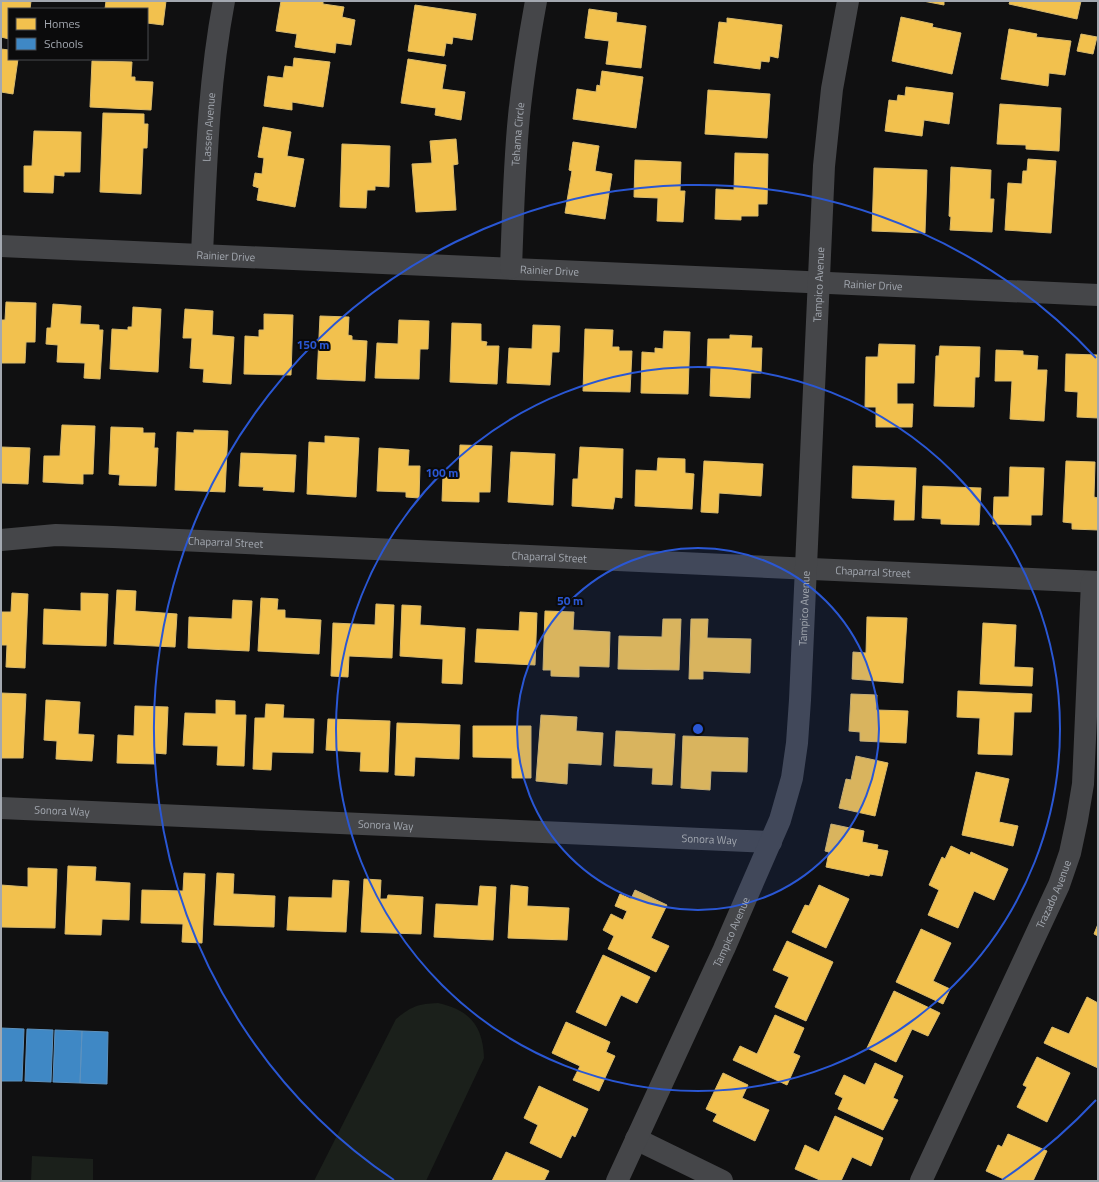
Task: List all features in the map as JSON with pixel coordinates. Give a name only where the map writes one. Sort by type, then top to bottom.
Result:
[{"type":"street","name":"Lassen Avenue","points":[[202,254],[206,152],[212,80],[224,1]]},
{"type":"street","name":"Tehama Circle","points":[[511,268],[514,179],[519,115],[525,65],[536,1]]},
{"type":"street","name":"Tampico Avenue","points":[[617,1181],[724,949],[771,842],[786,802],[792,778],[797,743],[824,166],[831,97],[848,1]]},
{"type":"street","name":"Rainier Drive","points":[[1,246],[1098,295]]},
{"type":"street","name":"Chaparral Street","points":[[1,540],[56,536],[113,537],[1095,582]]},
{"type":"street","name":"Trazado Avenue","points":[[920,1181],[1059,885],[1070,853],[1083,784],[1095,582]]},
{"type":"street","name":"Sonora Way","points":[[1,808],[771,842]]},
{"type":"street","points":[[636,1139],[722,1181]]},
{"type":"shaded area","points":[[438,1003],[459,1010],[473,1021],[481,1037],[484,1058],[426,1181],[314,1181],[396,1019],[406,1011],[416,1006]]},
{"type":"shaded area","points":[[32,1156],[93,1159],[93,1181],[31,1181]]},
{"type":"building: Homes","points":[[1,1],[31,1],[30,8],[8,8],[8,39],[1,37]]},
{"type":"building: Homes","points":[[106,1],[166,1],[163,25],[148,23],[148,8],[105,8]]},
{"type":"building: Homes","points":[[281,1],[323,1],[323,4],[344,7],[342,17],[355,20],[351,45],[336,43],[335,53],[295,47],[297,34],[276,31]]},
{"type":"building: Homes","points":[[923,1],[944,1],[944,5]]},
{"type":"building: Homes","points":[[1010,1],[1081,1],[1077,19],[1009,4]]},
{"type":"building: Homes","points":[[415,5],[476,14],[472,40],[453,37],[452,44],[446,43],[444,56],[408,51]]},
{"type":"building: Homes","points":[[589,9],[617,13],[616,22],[646,26],[641,68],[606,64],[609,41],[585,38]]},
{"type":"building: Homes","points":[[901,17],[933,24],[932,27],[961,33],[952,74],[892,61]]},
{"type":"building: Homes","points":[[727,18],[782,25],[778,58],[770,56],[769,62],[761,61],[760,69],[714,63],[719,22],[727,23]]},
{"type":"building: Homes","points":[[1009,29],[1037,34],[1036,37],[1071,41],[1065,75],[1049,73],[1048,86],[1001,79]]},
{"type":"building: Homes","points":[[1081,34],[1097,37],[1093,54],[1077,51]]},
{"type":"building: Homes","points":[[1,49],[8,50],[8,60],[18,60],[13,94],[1,92]]},
{"type":"building: Homes","points":[[294,58],[330,62],[323,107],[292,102],[292,110],[264,106],[268,76],[283,78],[285,66],[293,67]]},
{"type":"building: Homes","points":[[408,59],[446,65],[442,89],[465,92],[461,120],[435,115],[436,108],[401,103]]},
{"type":"building: Homes","points":[[92,61],[132,62],[131,77],[135,77],[135,81],[153,82],[151,110],[90,107]]},
{"type":"building: Homes","points":[[602,71],[643,77],[636,128],[573,119],[577,89],[596,92],[597,85],[600,86]]},
{"type":"building: Homes","points":[[906,87],[953,93],[949,124],[924,120],[922,136],[885,131],[889,100],[897,101],[898,95],[905,96]]},
{"type":"building: Homes","points":[[708,90],[770,94],[767,138],[705,134]]},
{"type":"building: Homes","points":[[1000,104],[1061,108],[1059,151],[1026,149],[1026,145],[997,144]]},
{"type":"building: Homes","points":[[103,113],[144,114],[144,124],[148,124],[147,148],[143,148],[141,194],[100,192]]},
{"type":"building: Homes","points":[[263,127],[291,132],[287,156],[304,159],[295,207],[257,200],[259,188],[253,186],[255,173],[262,174],[264,158],[258,157]]},
{"type":"building: Homes","points":[[34,131],[81,132],[80,172],[64,172],[64,176],[54,175],[53,193],[24,192],[24,166],[32,166]]},
{"type":"building: Homes","points":[[456,139],[458,164],[453,165],[456,210],[416,212],[412,164],[432,163],[430,141]]},
{"type":"building: Homes","points":[[573,142],[599,146],[595,171],[612,174],[605,219],[565,213],[572,171],[569,170]]},
{"type":"building: Homes","points":[[342,144],[390,146],[389,187],[375,186],[375,190],[367,190],[366,208],[340,207]]},
{"type":"building: Homes","points":[[735,153],[768,154],[767,204],[758,204],[758,216],[741,216],[741,220],[715,219],[716,189],[734,190]]},
{"type":"building: Homes","points":[[1028,159],[1056,161],[1051,233],[1005,230],[1008,183],[1022,184],[1023,171],[1027,171]]},
{"type":"building: Homes","points":[[635,160],[681,162],[680,191],[685,191],[683,222],[657,221],[658,198],[634,197]]},
{"type":"building: Homes","points":[[951,167],[991,170],[990,199],[994,199],[992,232],[950,230],[951,217],[949,216]]},
{"type":"building: Homes","points":[[874,168],[927,170],[925,233],[872,231]]},
{"type":"building: Homes","points":[[6,302],[36,303],[35,342],[26,342],[25,363],[1,363],[1,320],[5,320]]},
{"type":"building: Homes","points":[[53,304],[81,306],[80,324],[99,325],[99,330],[103,330],[100,379],[84,378],[85,363],[57,362],[58,345],[46,344],[47,328],[51,328]]},
{"type":"building: Homes","points":[[133,307],[161,309],[158,372],[110,369],[112,329],[128,330],[128,327],[132,327]]},
{"type":"building: Homes","points":[[185,309],[213,311],[212,335],[234,337],[231,384],[203,382],[204,369],[190,368],[192,338],[183,338]]},
{"type":"building: Homes","points":[[264,314],[293,315],[291,375],[244,374],[245,336],[259,337],[259,330],[264,330]]},
{"type":"building: Homes","points":[[320,316],[349,317],[348,335],[352,336],[352,340],[367,341],[365,381],[317,379]]},
{"type":"building: Homes","points":[[399,320],[429,321],[428,349],[420,349],[419,379],[375,378],[377,343],[398,344]]},
{"type":"building: Homes","points":[[452,323],[481,324],[481,341],[487,342],[486,346],[499,346],[497,384],[450,382]]},
{"type":"building: Homes","points":[[533,325],[560,326],[559,352],[552,352],[550,385],[507,383],[509,348],[532,349]]},
{"type":"building: Homes","points":[[585,329],[613,330],[612,347],[619,347],[619,351],[632,351],[630,392],[583,391]]},
{"type":"building: Homes","points":[[664,331],[690,332],[688,394],[641,393],[642,352],[655,353],[655,348],[663,349]]},
{"type":"building: Homes","points":[[730,335],[752,336],[751,348],[762,348],[761,373],[751,373],[750,398],[710,396],[711,367],[707,367],[708,339],[730,339]]},
{"type":"building: Homes","points":[[879,344],[915,345],[914,383],[897,383],[897,404],[913,404],[912,427],[876,427],[876,407],[865,407],[866,357],[878,357]]},
{"type":"building: Homes","points":[[940,346],[980,347],[979,377],[975,377],[974,407],[934,406],[936,356],[939,356]]},
{"type":"building: Homes","points":[[996,350],[1023,351],[1023,355],[1038,356],[1037,370],[1047,370],[1044,421],[1010,419],[1012,381],[995,381]]},
{"type":"building: Homes","points":[[1066,354],[1098,355],[1098,418],[1077,417],[1078,392],[1065,391]]},
{"type":"building: Homes","points":[[62,425],[95,426],[93,474],[83,474],[83,484],[43,482],[44,456],[60,456]]},
{"type":"building: Homes","points":[[111,427],[143,428],[143,433],[155,433],[154,448],[158,448],[156,486],[119,485],[120,475],[109,474]]},
{"type":"building: Homes","points":[[194,430],[228,431],[225,492],[175,490],[177,432],[194,433]]},
{"type":"building: Homes","points":[[325,436],[359,438],[356,497],[307,494],[309,442],[325,443]]},
{"type":"building: Homes","points":[[460,445],[492,446],[490,492],[479,492],[479,502],[442,501],[443,475],[459,475]]},
{"type":"building: Homes","points":[[1,447],[30,448],[28,484],[1,483]]},
{"type":"building: Homes","points":[[580,447],[623,449],[622,498],[615,497],[613,509],[572,506],[573,479],[578,479]]},
{"type":"building: Homes","points":[[379,448],[409,450],[408,466],[420,466],[419,498],[406,497],[406,492],[377,491]]},
{"type":"building: Homes","points":[[511,452],[555,454],[553,505],[508,502]]},
{"type":"building: Homes","points":[[241,453],[296,455],[294,492],[263,490],[264,487],[239,486]]},
{"type":"building: Homes","points":[[658,458],[685,459],[685,473],[694,474],[692,509],[635,506],[636,470],[657,471]]},
{"type":"building: Homes","points":[[704,461],[763,464],[761,496],[719,493],[718,513],[701,512]]},
{"type":"building: Homes","points":[[1066,461],[1095,462],[1094,497],[1098,498],[1098,530],[1072,529],[1072,523],[1063,522]]},
{"type":"building: Homes","points":[[853,466],[916,468],[914,520],[894,520],[895,500],[852,498]]},
{"type":"building: Homes","points":[[1010,467],[1044,468],[1042,515],[1031,515],[1031,525],[993,524],[994,497],[1009,497]]},
{"type":"building: Homes","points":[[923,486],[981,488],[979,525],[941,524],[941,519],[922,518]]},
{"type":"building: Homes","points":[[117,590],[136,591],[135,611],[177,614],[175,647],[114,644]]},
{"type":"building: Homes","points":[[12,593],[28,594],[25,668],[6,667],[7,645],[1,645],[1,612],[11,612]]},
{"type":"building: Homes","points":[[81,593],[108,594],[106,646],[43,644],[44,609],[81,611]]},
{"type":"building: Homes","points":[[261,598],[278,599],[277,610],[285,610],[285,618],[321,620],[319,654],[258,651]]},
{"type":"building: Homes","points":[[233,600],[252,601],[249,651],[188,648],[189,617],[232,619]]},
{"type":"building: Homes","points":[[376,604],[394,605],[392,658],[349,656],[348,677],[331,676],[333,623],[375,625]]},
{"type":"building: Homes","points":[[402,605],[421,606],[420,625],[465,628],[462,684],[442,683],[443,659],[400,656]]},
{"type":"building: Homes","points":[[545,611],[574,612],[573,630],[610,632],[609,667],[579,666],[579,677],[551,676],[551,670],[543,670]]},
{"type":"building: Homes","points":[[520,612],[537,613],[535,665],[475,662],[477,629],[519,631]]},
{"type":"building: Homes","points":[[867,617],[907,618],[903,683],[852,679],[853,652],[866,653]]},
{"type":"building: Homes","points":[[663,619],[681,619],[679,670],[618,669],[619,636],[662,637]]},
{"type":"building: Homes","points":[[691,619],[708,619],[707,638],[751,639],[750,673],[703,671],[703,679],[689,679]]},
{"type":"building: Homes","points":[[983,623],[1016,625],[1014,667],[1033,668],[1032,686],[980,684]]},
{"type":"building: Homes","points":[[958,691],[1032,694],[1031,712],[1014,712],[1012,755],[978,754],[980,718],[957,717]]},
{"type":"building: Homes","points":[[1,693],[26,694],[23,758],[1,758]]},
{"type":"building: Homes","points":[[851,694],[877,695],[876,710],[908,711],[906,743],[860,741],[860,732],[849,731]]},
{"type":"building: Homes","points":[[46,700],[80,702],[78,734],[94,735],[92,761],[56,759],[57,741],[44,740]]},
{"type":"building: Homes","points":[[216,700],[235,701],[235,715],[246,715],[244,766],[217,765],[218,746],[183,745],[185,713],[216,714]]},
{"type":"building: Homes","points":[[266,704],[284,705],[283,718],[314,719],[313,753],[272,752],[271,770],[253,769],[255,718],[265,718]]},
{"type":"building: Homes","points":[[135,706],[168,707],[166,754],[155,753],[155,764],[117,763],[118,735],[134,736]]},
{"type":"building: Homes","points":[[541,715],[577,717],[576,731],[603,733],[601,765],[568,763],[567,784],[536,781]]},
{"type":"building: Homes","points":[[328,719],[390,721],[388,772],[360,771],[361,752],[326,750]]},
{"type":"building: Homes","points":[[397,723],[460,725],[459,759],[415,757],[414,776],[395,775]]},
{"type":"building: Homes","points":[[473,726],[531,726],[531,778],[512,778],[512,758],[473,757]]},
{"type":"building: Homes","points":[[616,731],[675,734],[672,785],[652,784],[653,768],[614,766]]},
{"type":"building: Homes","points":[[683,736],[748,738],[747,772],[711,771],[710,790],[681,788]]},
{"type":"building: Homes","points":[[856,756],[888,763],[875,816],[839,808],[846,779],[851,780]]},
{"type":"building: Homes","points":[[976,772],[1009,779],[999,822],[1018,826],[1013,846],[962,835]]},
{"type":"building: Homes","points":[[831,824],[864,831],[862,842],[878,845],[877,849],[888,851],[882,876],[870,874],[869,876],[826,867],[829,852],[825,851]]},
{"type":"building: Homes","points":[[951,846],[970,855],[971,852],[1008,869],[994,900],[974,891],[958,928],[928,915],[939,890],[929,885],[942,857],[945,859]]},
{"type":"building: Homes","points":[[68,866],[96,867],[95,881],[130,883],[129,920],[102,919],[101,935],[65,934]]},
{"type":"building: Homes","points":[[28,868],[57,869],[55,928],[1,927],[1,885],[28,887]]},
{"type":"building: Homes","points":[[184,873],[205,874],[202,943],[182,942],[183,924],[141,923],[142,890],[183,891]]},
{"type":"building: Homes","points":[[217,873],[234,874],[233,894],[275,896],[274,927],[214,925]]},
{"type":"building: Homes","points":[[364,879],[381,880],[380,899],[387,899],[388,895],[423,897],[421,934],[361,932]]},
{"type":"building: Homes","points":[[333,880],[349,881],[346,932],[287,930],[289,897],[332,898]]},
{"type":"building: Homes","points":[[511,885],[528,887],[527,906],[569,908],[567,940],[508,938]]},
{"type":"building: Homes","points":[[819,885],[849,899],[826,948],[792,932],[805,905],[809,906]]},
{"type":"building: Homes","points":[[480,886],[496,887],[493,940],[434,937],[436,904],[478,906]]},
{"type":"building: Homes","points":[[635,890],[667,905],[651,938],[669,946],[656,972],[608,949],[614,936],[603,930],[611,914],[623,920],[627,911],[615,906],[620,894],[631,899]]},
{"type":"building: Homes","points":[[1098,924],[1098,936],[1094,934]]},
{"type":"building: Homes","points":[[921,929],[951,943],[933,981],[950,989],[943,1004],[896,982]]},
{"type":"building: Homes","points":[[787,941],[833,962],[806,1021],[775,1007],[789,977],[773,970]]},
{"type":"building: Homes","points":[[603,955],[650,977],[637,1003],[621,995],[606,1026],[576,1012]]},
{"type":"building: Homes","points":[[894,991],[940,1013],[928,1036],[912,1029],[896,1062],[867,1048]]},
{"type":"building: Homes","points":[[1087,997],[1098,1003],[1098,1068],[1044,1043],[1052,1027],[1069,1034]]},
{"type":"building: Homes","points":[[775,1015],[804,1028],[793,1053],[800,1056],[787,1085],[733,1060],[740,1046],[757,1054]]},
{"type":"building: Homes","points":[[566,1022],[610,1042],[606,1052],[615,1056],[599,1091],[573,1080],[580,1066],[552,1053]]},
{"type":"building: Homes","points":[[1037,1057],[1070,1073],[1047,1122],[1017,1107],[1027,1087],[1023,1085]]},
{"type":"building: Homes","points":[[875,1063],[903,1076],[893,1098],[898,1100],[883,1130],[838,1109],[843,1098],[835,1094],[844,1075],[865,1085]]},
{"type":"building: Homes","points":[[723,1073],[748,1085],[742,1098],[769,1110],[755,1141],[713,1121],[717,1114],[706,1109]]},
{"type":"building: Homes","points":[[539,1086],[588,1109],[575,1137],[572,1135],[561,1158],[530,1143],[538,1125],[524,1118]]},
{"type":"building: Homes","points":[[835,1116],[883,1138],[871,1166],[852,1157],[841,1181],[822,1181],[795,1169],[805,1145],[819,1152]]},
{"type":"building: Homes","points":[[1008,1134],[1047,1151],[1033,1181],[1008,1181],[986,1171],[998,1145],[1002,1147]]},
{"type":"building: Homes","points":[[506,1152],[549,1171],[544,1181],[492,1181]]},
{"type":"building: Schools","points":[[1,1028],[24,1029],[22,1081],[1,1081]]},
{"type":"building: Schools","points":[[27,1029],[53,1030],[51,1082],[25,1081]]},
{"type":"building: Schools","points":[[55,1030],[82,1031],[80,1083],[53,1082]]},
{"type":"building: Schools","points":[[82,1031],[108,1032],[107,1084],[80,1083]]}]
